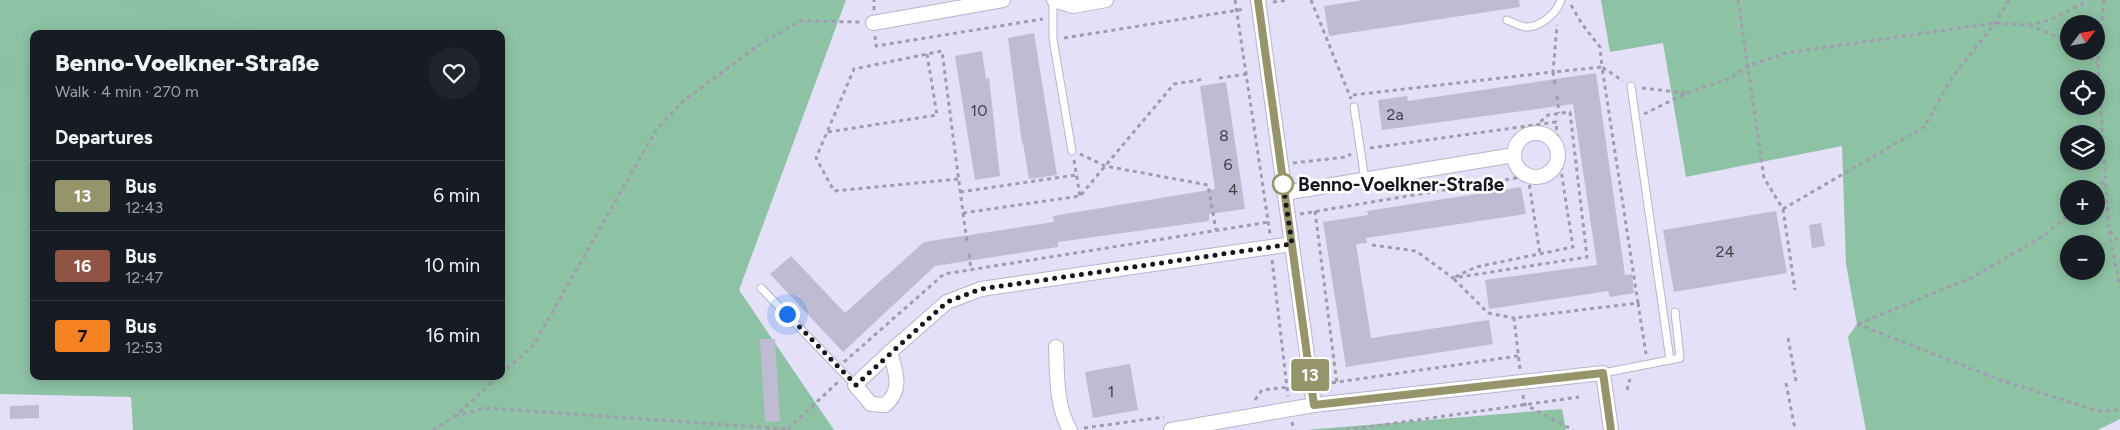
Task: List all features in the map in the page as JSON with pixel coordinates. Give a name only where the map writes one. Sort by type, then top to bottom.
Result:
[{"type":"street","points":[[874,23],[1003,0]]},
{"type":"street","points":[[1054,0],[1073,6],[1106,0]]},
{"type":"street","points":[[1259,4],[1314,405]]},
{"type":"street","points":[[1538,133],[1551,138],[1558,151],[1558,158],[1553,170],[1542,177],[1528,176],[1518,168],[1514,156],[1518,142],[1530,134],[1538,133]]},
{"type":"street","points":[[1284,193],[1514,156]]},
{"type":"street","points":[[890,352],[897,387],[893,398],[885,405],[871,404],[856,385],[890,352],[947,302],[981,289],[1292,244]]},
{"type":"street","points":[[1056,347],[1057,380],[1064,420],[1070,430]]},
{"type":"street","points":[[1171,430],[1314,405],[1603,373],[1611,430]]},
{"type":"lane","points":[[1054,0],[1053,39],[1072,150]]},
{"type":"lane","points":[[1507,20],[1526,27],[1541,22],[1559,8],[1561,0]]},
{"type":"lane","points":[[1631,86],[1670,360]]},
{"type":"lane","points":[[1354,108],[1365,180]]},
{"type":"lane","points":[[761,288],[856,385]]},
{"type":"lane","points":[[1603,373],[1680,358],[1675,312]]},
{"type":"path","points":[[874,0],[876,46],[1053,18]]},
{"type":"path","points":[[1235,0],[1269,222],[1270,248],[1290,409]]},
{"type":"path","points":[[1053,39],[1288,0]]},
{"type":"path","points":[[1311,0],[1354,108]]},
{"type":"path","points":[[1568,0],[1582,24],[1600,47],[1648,365]]},
{"type":"path","points":[[1738,0],[1764,178],[1783,209],[1795,290]]},
{"type":"path","points":[[1783,209],[1924,127],[1952,78],[1995,23],[2009,0]]},
{"type":"path","points":[[1637,118],[1687,93],[1732,78],[1748,66],[1786,53],[1995,23],[2028,25],[2050,20],[2089,0]]},
{"type":"path","points":[[2104,0],[2098,63],[2104,180]]},
{"type":"path","points":[[1555,84],[1553,72],[1559,8]]},
{"type":"path","points":[[505,371],[533,346],[656,130],[682,102],[760,45],[800,21],[874,23]]},
{"type":"path","points":[[2028,25],[2060,38]]},
{"type":"path","points":[[958,179],[834,191],[816,158],[854,69],[942,51],[967,242]]},
{"type":"path","points":[[827,132],[936,115],[928,54]]},
{"type":"path","points":[[2094,60],[2098,63]]},
{"type":"path","points":[[1350,95],[1602,67],[1631,86],[1687,93]]},
{"type":"path","points":[[1219,78],[1247,74]]},
{"type":"path","points":[[962,213],[1080,196],[1174,84],[1205,80]]},
{"type":"path","points":[[1556,96],[1559,113]]},
{"type":"path","points":[[1453,278],[1587,257],[1570,112],[1548,115],[1538,124]]},
{"type":"path","points":[[1280,164],[1346,157],[1360,149],[1556,122],[1558,151],[1573,247],[1476,267],[1453,278]]},
{"type":"path","points":[[1072,150],[1105,166],[1208,185],[1216,230]]},
{"type":"path","points":[[1072,150],[1080,196]]},
{"type":"path","points":[[960,192],[1076,175]]},
{"type":"path","points":[[1289,215],[1528,176],[1540,254]]},
{"type":"path","points":[[2105,190],[2109,231],[2120,287]]},
{"type":"path","points":[[1315,211],[1339,402]]},
{"type":"path","points":[[2060,222],[2042,237],[1973,277],[1857,324],[2003,381],[2098,411],[2120,410]]},
{"type":"path","points":[[2109,231],[2120,243]]},
{"type":"path","points":[[1372,245],[1416,251],[1453,278],[1488,313],[1514,318],[1638,303]]},
{"type":"path","points":[[969,254],[972,270]]},
{"type":"path","points":[[1514,318],[1524,404]]},
{"type":"path","points":[[1788,338],[1796,381]]},
{"type":"path","points":[[455,416],[486,408],[787,430],[846,374]]},
{"type":"path","points":[[433,430],[455,416],[495,380]]},
{"type":"path","points":[[1786,383],[1795,429]]},
{"type":"path","points":[[1346,430],[1579,397]]},
{"type":"path","points":[[1524,404],[1573,430]]},
{"type":"green space","points":[[0,0],[846,0],[739,290],[834,430],[133,430],[131,397],[0,394]]},
{"type":"green space","points":[[113,0],[194,0],[256,30],[171,30]]},
{"type":"green space","points":[[1601,0],[2120,0],[2120,419],[2098,430],[1866,430],[1848,337],[1857,324],[1846,264],[1842,146],[1686,177],[1663,43],[1610,52]]},
{"type":"green space","points":[[0,53],[30,67],[30,98],[0,84]]},
{"type":"green space","points":[[0,155],[30,166],[30,196],[0,188]]},
{"type":"green space","points":[[1562,409],[1566,430],[1306,430]]},
{"type":"building","points":[[1364,0],[1519,0],[1520,7],[1329,36],[1324,6]]},
{"type":"building","points":[[1034,33],[1057,175],[1029,179],[1022,144],[1008,38]]},
{"type":"building","points":[[982,51],[986,79],[989,78],[1000,176],[975,180],[955,56]]},
{"type":"building","points":[[1596,73],[1625,275],[1632,274],[1634,293],[1610,297],[1608,291],[1489,309],[1485,280],[1597,265],[1573,104],[1382,130],[1378,100],[1407,96],[1408,101]]},
{"type":"building","points":[[1226,82],[1245,209],[1209,214],[1209,221],[1058,242],[1058,247],[935,266],[843,352],[770,274],[791,256],[845,313],[924,242],[1054,222],[1053,216],[1215,189],[1200,86]]},
{"type":"building","points":[[1521,187],[1526,214],[1366,238],[1367,243],[1356,244],[1371,338],[1489,320],[1493,344],[1346,367],[1323,222],[1368,215],[1367,211]]},
{"type":"building","points":[[1776,211],[1787,273],[1674,292],[1663,230]]},
{"type":"building","points":[[1821,223],[1825,246],[1812,248],[1809,225]]},
{"type":"building","points":[[760,339],[775,339],[780,421],[765,422]]},
{"type":"building","points":[[1130,364],[1138,410],[1093,418],[1085,372]]},
{"type":"building","points":[[39,405],[39,418],[10,419],[10,406]]},
{"type":"bus line","name":"13","points":[[1258,0],[1314,405],[1603,373],[1611,430]]},
{"type":"place","name":"Benno-Voelkner-Straße","points":[[1283,184]]},
{"type":"route","points":[[787,314],[856,385],[919,325],[947,302],[981,289],[1292,244],[1283,184]]}]
